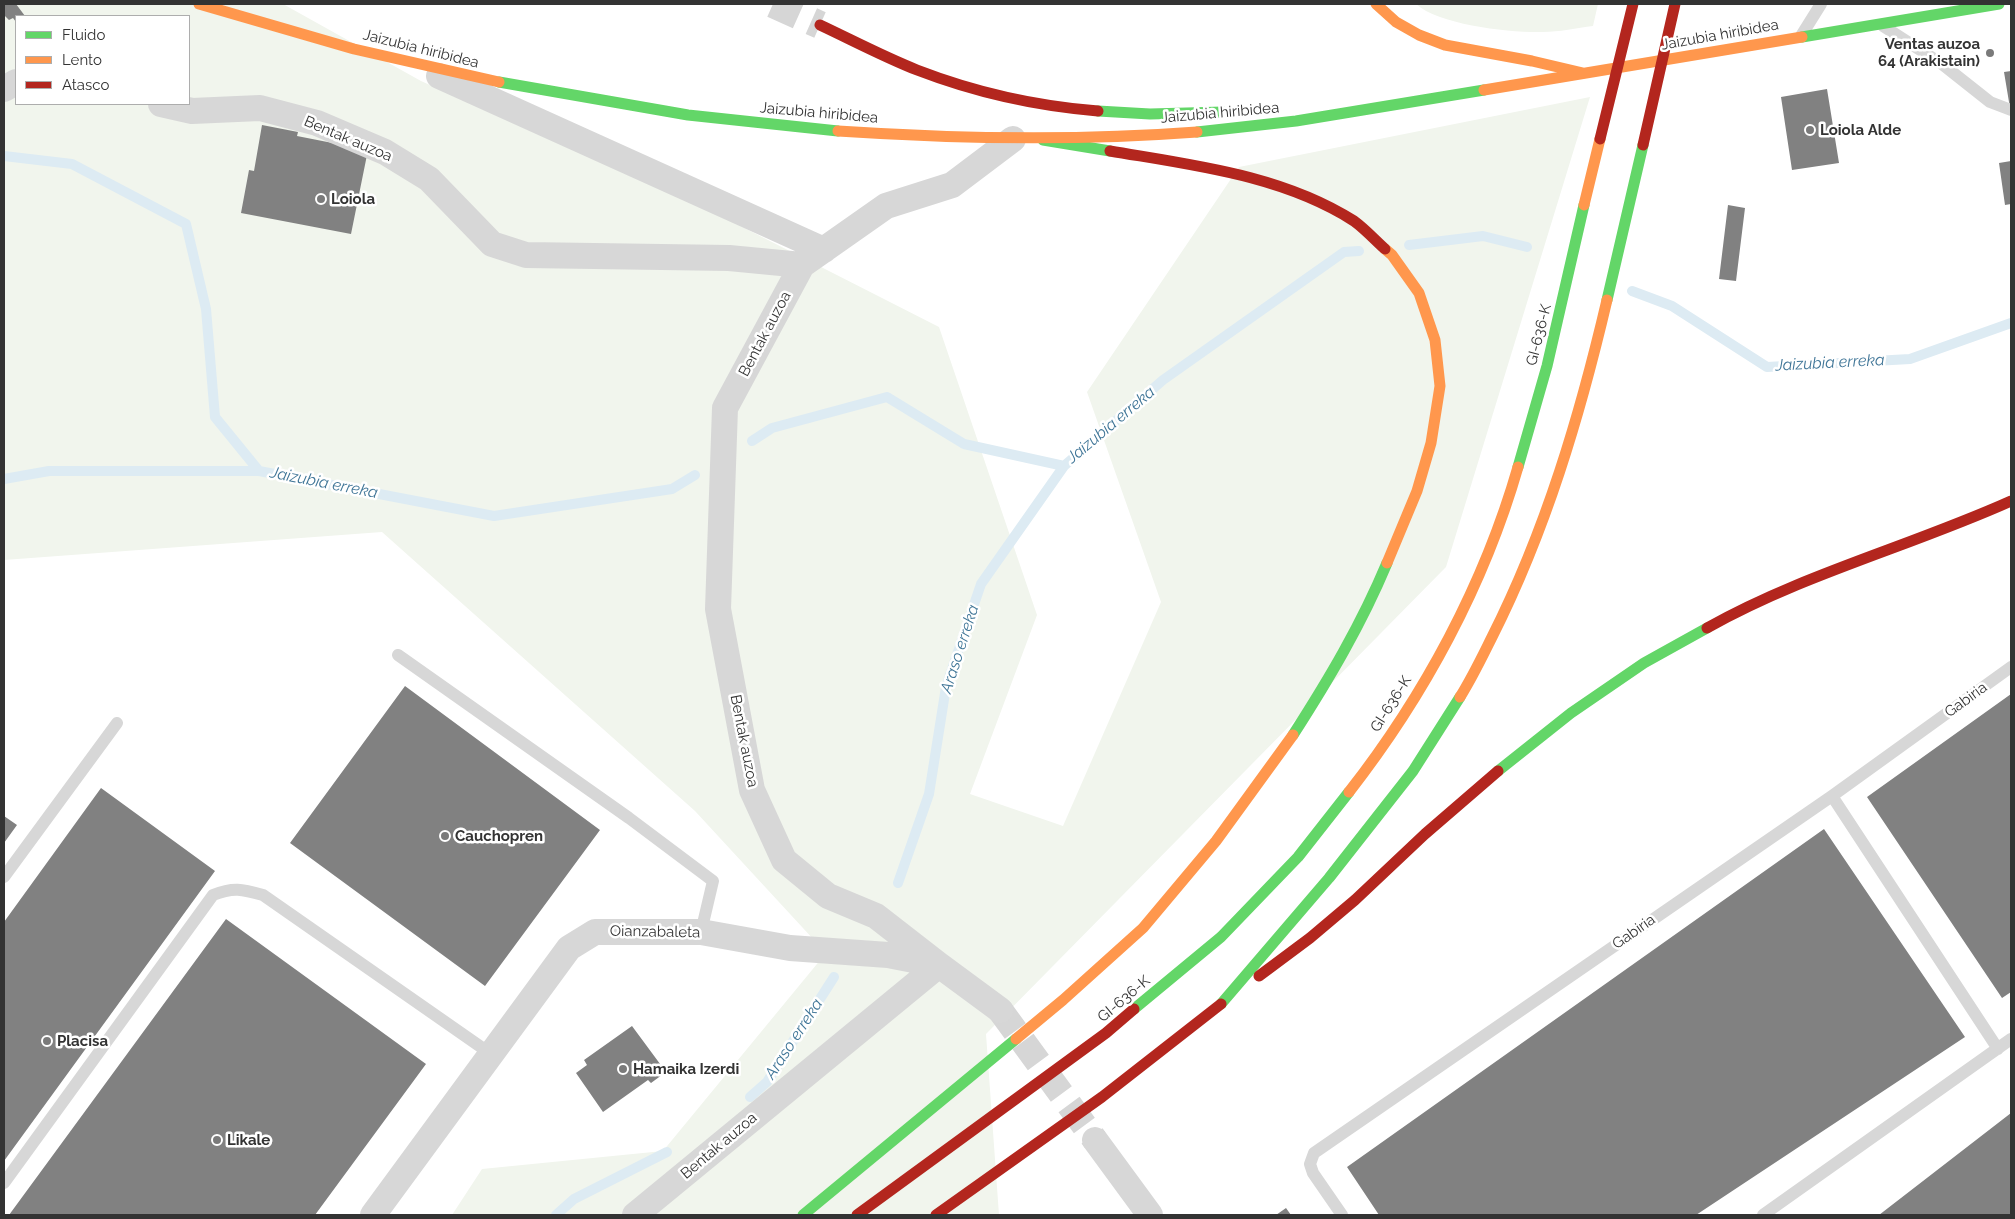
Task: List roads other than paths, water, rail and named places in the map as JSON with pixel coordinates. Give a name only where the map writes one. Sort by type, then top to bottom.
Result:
[{"type":"main road","name":"Jaizubia hiribidea","points":[[199,4],[245,19],[412,64],[528,90],[685,115],[784,126],[910,137],[1043,140],[1192,132],[1300,121],[1998,4]]},
{"type":"main road","points":[[1376,4],[1396,22],[1420,35],[1445,45],[1532,61],[1583,73]]},
{"type":"main road","name":"GI-636-K","points":[[857,1215],[1106,1033],[1221,937],[1298,857],[1375,758],[1432,668],[1477,582],[1512,488],[1548,366],[1600,140],[1634,4]]},
{"type":"main road","points":[[1218,1007],[1329,878],[1413,771],[1468,684],[1515,592],[1552,497],[1589,376],[1675,4]]},
{"type":"main road","name":"Jaizubia hiribidea","points":[[820,25],[901,63],[947,81],[1042,105],[1091,112],[1140,114],[1238,111]]},
{"type":"main road","name":"Jaizubia hiribidea","points":[[1308,108],[1446,96]]},
{"type":"main road","points":[[803,1215],[1063,1000],[1143,928],[1216,841],[1284,749],[1330,679],[1368,608],[1417,491],[1431,443],[1440,386],[1435,340],[1419,293],[1392,255],[1355,222],[1310,197],[1252,179],[1190,165],[1043,140]]},
{"type":"main road","points":[[936,1215],[1102,1097],[1310,938],[1356,900],[1425,834],[1509,762],[1571,713],[1644,663],[1723,619],[1815,577],[1962,523],[2011,501]]},
{"type":"street","points":[[412,64],[824,250]]},
{"type":"street","points":[[4,89],[15,83]]},
{"type":"street","name":"Bentak auzoa","points":[[166,105],[192,111],[260,108],[317,123],[385,152],[429,179],[492,244],[526,255],[729,258],[802,265]]},
{"type":"street","name":"Bentak auzoa","points":[[635,1215],[939,965],[876,916],[828,896],[784,860],[752,790],[718,609],[725,408],[802,265],[886,206],[952,185],[1013,139]]},
{"type":"street","name":"Oianzabaleta","points":[[373,1215],[569,948],[595,932],[701,932],[790,948],[888,955],[939,965],[1000,1010]]},
{"type":"street","points":[[1095,1140],[1150,1215]]},
{"type":"lane","points":[[1801,37],[1821,4]]},
{"type":"lane","points":[[1878,24],[1942,64],[1990,102],[2011,110]]},
{"type":"lane","points":[[398,655],[629,818],[713,881],[701,932]]},
{"type":"lane","name":"Gabiria","points":[[1342,1215],[1314,1173],[1310,1164],[1314,1154],[1832,796],[2011,667]]},
{"type":"lane","points":[[4,876],[117,722]]},
{"type":"lane","points":[[1832,796],[1998,1049]]},
{"type":"lane","points":[[4,1183],[213,895],[227,890],[241,889],[263,894],[491,1054]]},
{"type":"lane","points":[[1763,1215],[2011,1039]]},
{"type":"waterway","name":"Jaizubia erreka","points":[[4,156],[72,164],[186,224],[206,309],[215,417],[259,471],[494,516],[672,489],[695,475]]},
{"type":"waterway","name":"Jaizubia erreka","points":[[1409,245],[1483,236],[1527,247]]},
{"type":"waterway","name":"Jaizubia erreka","points":[[752,441],[772,428],[887,397],[964,444],[1064,466],[1163,380],[1344,252],[1359,251]]},
{"type":"waterway","name":"Jaizubia erreka","points":[[1632,291],[1672,306],[1767,367],[1910,359],[2011,323]]},
{"type":"waterway","name":"Araso erreka","points":[[898,883],[929,794],[946,687],[981,584],[1064,466]]},
{"type":"waterway","points":[[4,479],[49,471],[259,471]]},
{"type":"waterway","name":"Araso erreka","points":[[750,1097],[767,1082],[834,977]]},
{"type":"waterway","name":"Araso erreka","points":[[556,1215],[574,1199],[667,1152]]},
{"type":"tunnel","points":[[773,4],[820,25]]},
{"type":"tunnel","points":[[1000,1010],[1095,1140]]},
{"type":"place","name":"Ventas auzoa 64 (Arakistain)","points":[[1990,53]]},
{"type":"place","name":"Loiola Alde","points":[[1810,130]]},
{"type":"place","name":"Loiola","points":[[321,199]]},
{"type":"place","name":"Cauchopren","points":[[445,836]]},
{"type":"place","name":"Placisa","points":[[47,1041]]},
{"type":"place","name":"Hamaika Izerdi","points":[[623,1069]]},
{"type":"place","name":"Likale","points":[[217,1140]]}]
